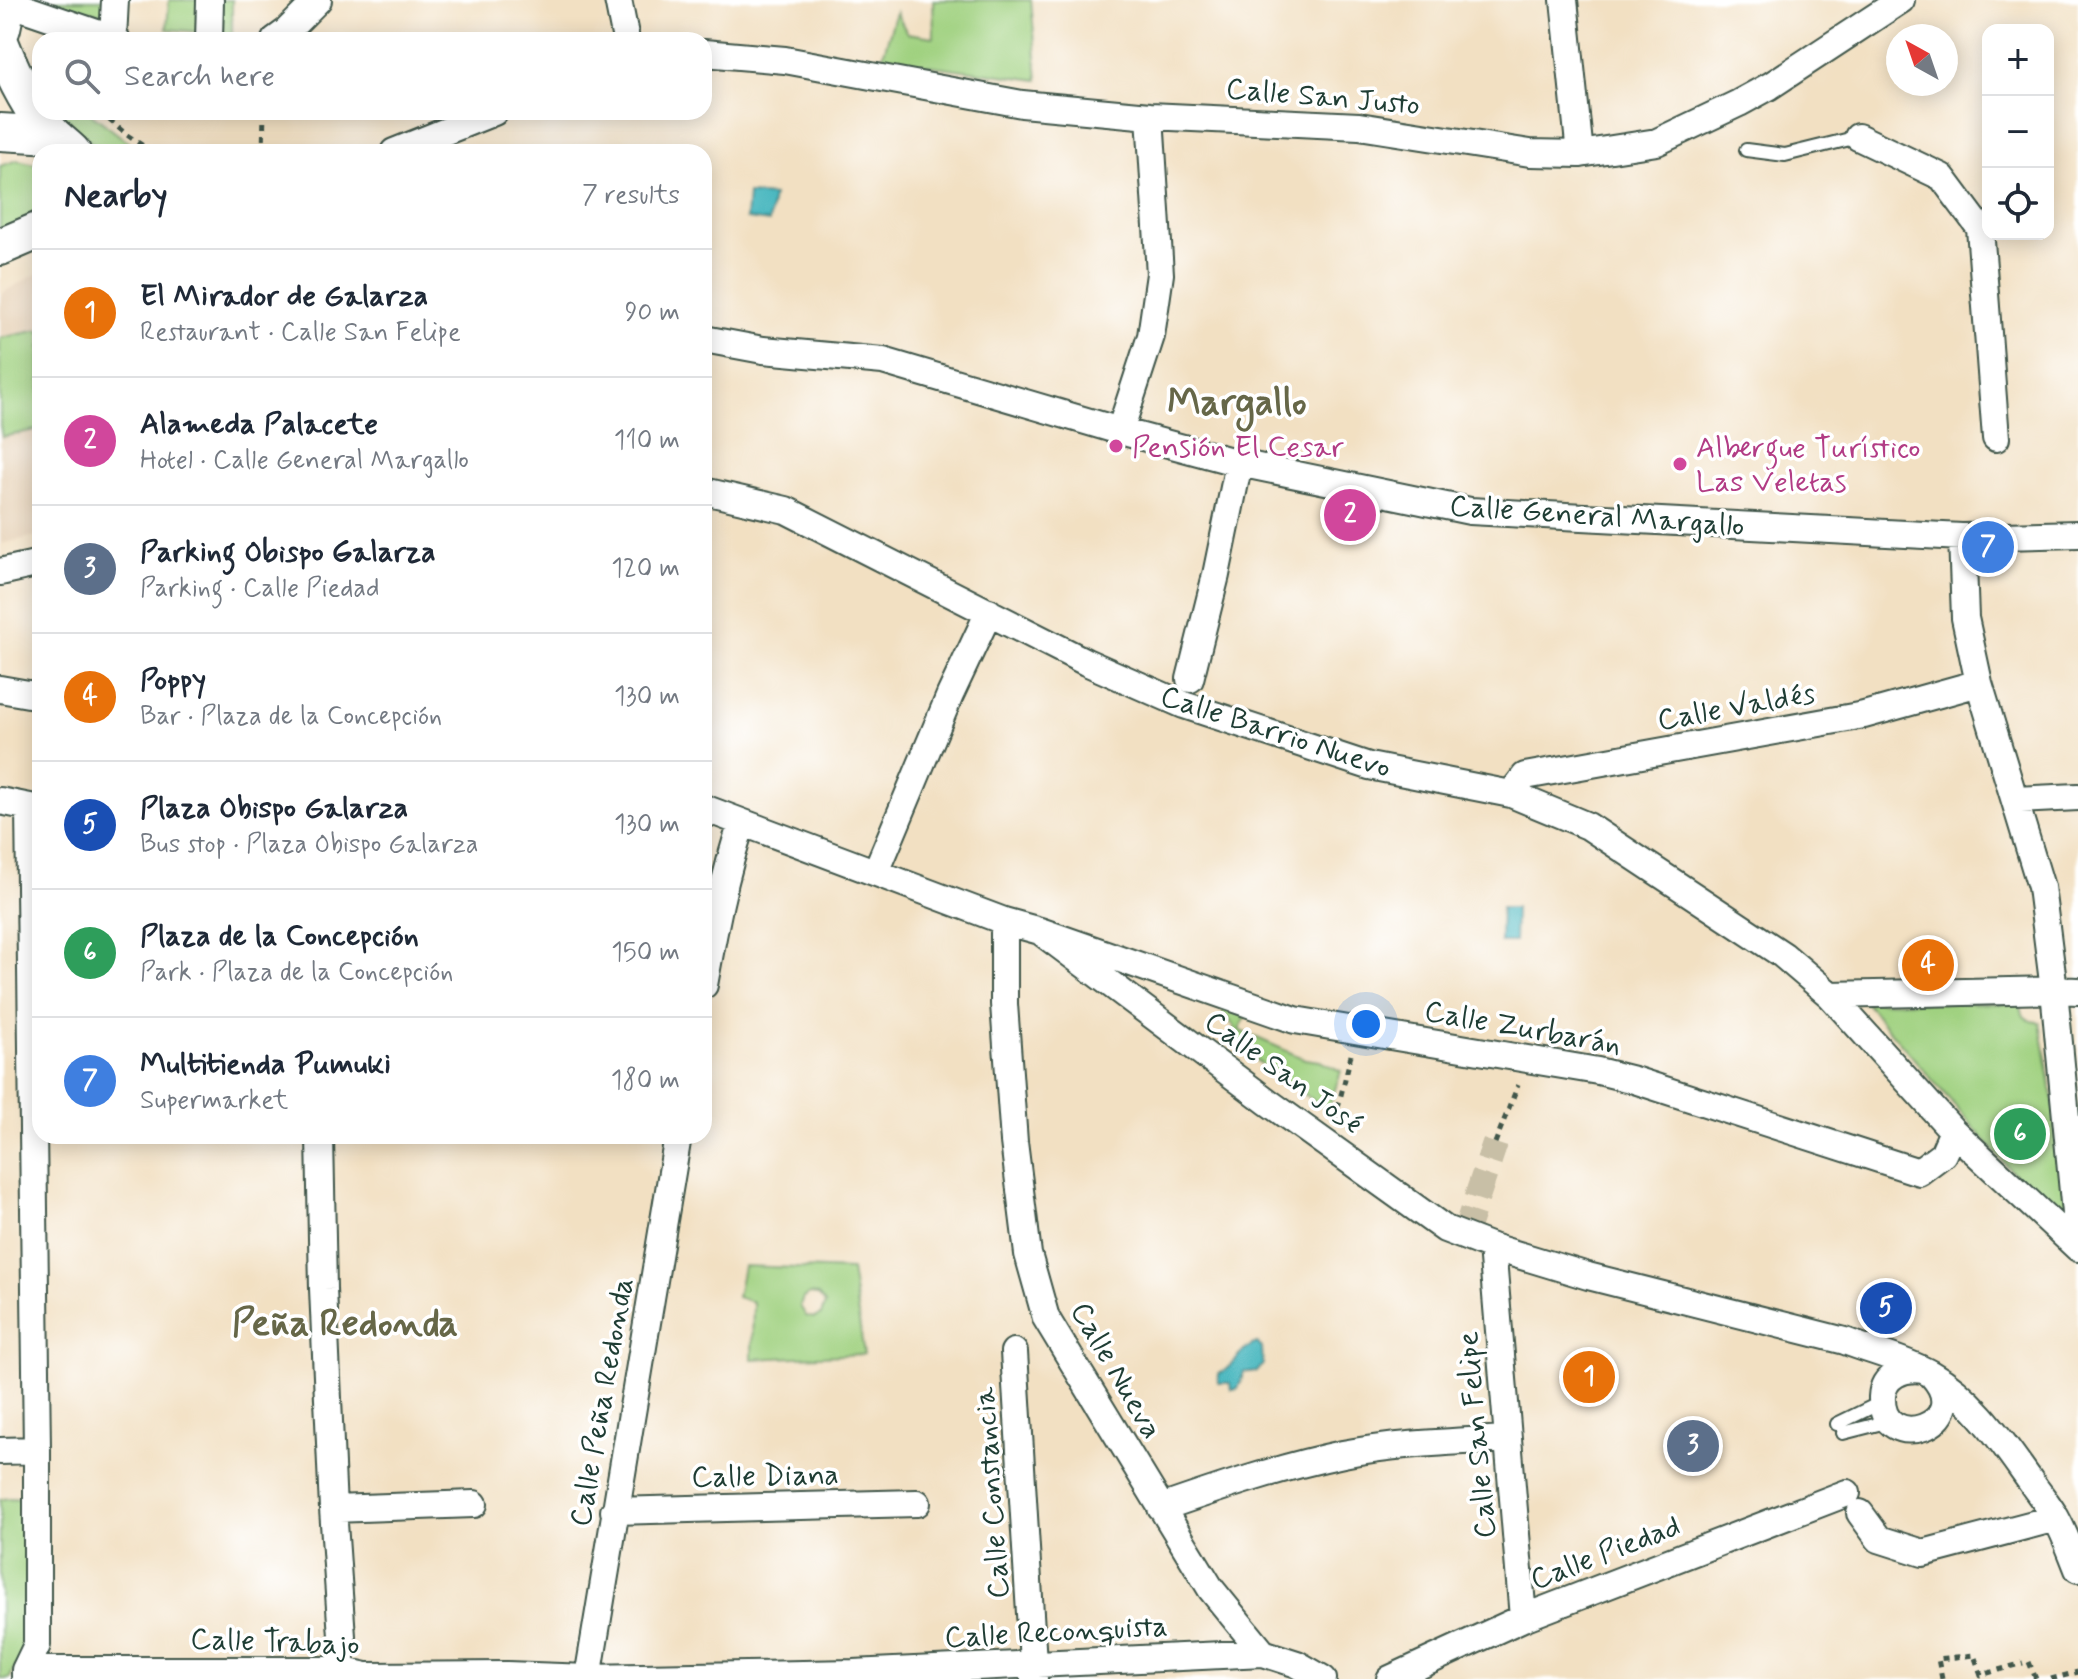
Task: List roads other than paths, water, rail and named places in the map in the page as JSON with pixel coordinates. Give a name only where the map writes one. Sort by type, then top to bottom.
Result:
[{"type":"street","points":[[115,0],[115,32]]},
{"type":"street","points":[[209,32],[210,0]]},
{"type":"street","points":[[618,0],[624,32]]},
{"type":"street","points":[[1564,0],[1580,154]]},
{"type":"street","name":"Calle San Justo","points":[[712,54],[785,60],[1022,104],[1150,116],[1359,126],[1530,153],[1580,154],[1657,142],[1739,103],[1901,0]]},
{"type":"street","points":[[286,32],[316,1]]},
{"type":"street","points":[[3,8],[87,32]]},
{"type":"street","points":[[0,42],[13,74],[32,106]]},
{"type":"street","points":[[1120,431],[1151,336],[1160,274],[1150,116]]},
{"type":"street","points":[[44,120],[65,144]]},
{"type":"street","points":[[414,144],[474,120]]},
{"type":"street","points":[[0,132],[51,144]]},
{"type":"street","points":[[1858,137],[1942,177],[1980,228],[1996,438]]},
{"type":"street","points":[[0,247],[32,233]]},
{"type":"street","name":"Calle General Margallo","points":[[712,340],[763,350],[883,361],[1239,463],[1470,511],[1962,537],[2078,534]]},
{"type":"street","points":[[1190,679],[1239,463]]},
{"type":"street","name":"Calle Barrio Nuevo","points":[[712,493],[786,510],[1086,662],[1184,705],[1369,766],[1518,785],[1588,826],[1783,955],[1830,995],[1948,1143],[2078,1246]]},
{"type":"street","points":[[1962,537],[1965,618],[1979,683],[2041,887],[2066,991],[2078,1246]]},
{"type":"street","points":[[0,572],[32,565]]},
{"type":"street","points":[[876,872],[950,695],[989,612]]},
{"type":"street","name":"Calle Valdés","points":[[1518,785],[1864,715],[1979,683]]},
{"type":"street","points":[[0,689],[32,695]]},
{"type":"street","points":[[2015,800],[2078,797]]},
{"type":"street","points":[[0,802],[32,807]]},
{"type":"street","name":"Calle San José","points":[[712,811],[1004,921],[1040,931],[1445,1229],[1492,1247],[1588,1276],[1845,1341],[1903,1360],[1928,1372],[1967,1401],[2017,1462],[2056,1518],[2078,1569]]},
{"type":"street","points":[[712,923],[742,823]]},
{"type":"street","name":"Calle Nueva","points":[[1004,921],[1005,1019],[1014,1142],[1028,1254],[1046,1318],[1211,1589],[1263,1653]]},
{"type":"street","name":"Calle Zurbarán","points":[[1040,931],[1295,1020],[1598,1071],[1919,1172],[1948,1143]]},
{"type":"street","points":[[1830,995],[2066,991]]},
{"type":"street","points":[[25,1674],[37,1645],[36,1144]]},
{"type":"street","points":[[320,1144],[323,1289],[342,1636],[340,1674]]},
{"type":"street","name":"Calle Peña Redonda","points":[[588,1678],[677,1144]]},
{"type":"street","name":"Calle San Felipe","points":[[1492,1247],[1523,1618]]},
{"type":"street","name":"Calle Constancia","points":[[1014,1352],[1034,1672]]},
{"type":"street","points":[[1913,1368],[1928,1372],[1939,1382],[1943,1391],[1942,1411],[1928,1426],[1919,1430],[1899,1427],[1886,1411],[1883,1391],[1887,1382],[1903,1370],[1913,1368]]},
{"type":"street","points":[[1161,1508],[1238,1481],[1344,1454],[1425,1443],[1508,1439]]},
{"type":"street","points":[[0,1451],[37,1450]]},
{"type":"street","name":"Calle Diana","points":[[614,1511],[917,1503]]},
{"type":"street","name":"Calle Piedad","points":[[1390,1679],[1605,1581],[1853,1503],[1879,1539],[1923,1553],[2056,1518]]},
{"type":"street","points":[[333,1509],[474,1504]]},
{"type":"street","points":[[1263,1653],[1297,1664],[1323,1679]]},
{"type":"street","name":"Calle Reconquista","points":[[588,1678],[1034,1672],[1263,1653]]},
{"type":"street","name":"Calle Trabajo","points":[[25,1674],[588,1678]]},
{"type":"lane","points":[[1746,150],[1785,155],[1858,137]]},
{"type":"lane","points":[[1886,1411],[1840,1428],[1886,1411]]},
{"type":"water","points":[[748,194],[773,196],[769,222],[746,219]]},
{"type":"water","points":[[1501,908],[1515,908],[1514,942],[1500,942]]},
{"type":"water","points":[[1257,1343],[1262,1348],[1263,1364],[1257,1372],[1244,1372],[1238,1389],[1231,1390],[1230,1383],[1218,1383],[1219,1374]]},
{"type":"tunnel","points":[[1464,1236],[1495,1143]]},
{"type":"place","name":"Pensión El Cesar","points":[[1116,446]]},
{"type":"place","name":"Albergue Turístico Las Veletas","points":[[1680,464]]},
{"type":"place","name":"Alameda Palacete","points":[[1350,515]]},
{"type":"place","name":"Multitienda Pumuki","points":[[1988,547]]},
{"type":"place","name":"Poppy","points":[[1928,965]]},
{"type":"place","name":"Plaza de la Concepción","points":[[2020,1134]]},
{"type":"place","name":"Plaza Obispo Galarza","points":[[1886,1308]]},
{"type":"place","name":"El Mirador de Galarza","points":[[1589,1377]]},
{"type":"place","name":"Parking Obispo Galarza","points":[[1693,1446]]},
{"type":"district","name":"Margallo","points":[[1237,401]]},
{"type":"district","name":"Peña Redonda","points":[[345,1322]]}]
